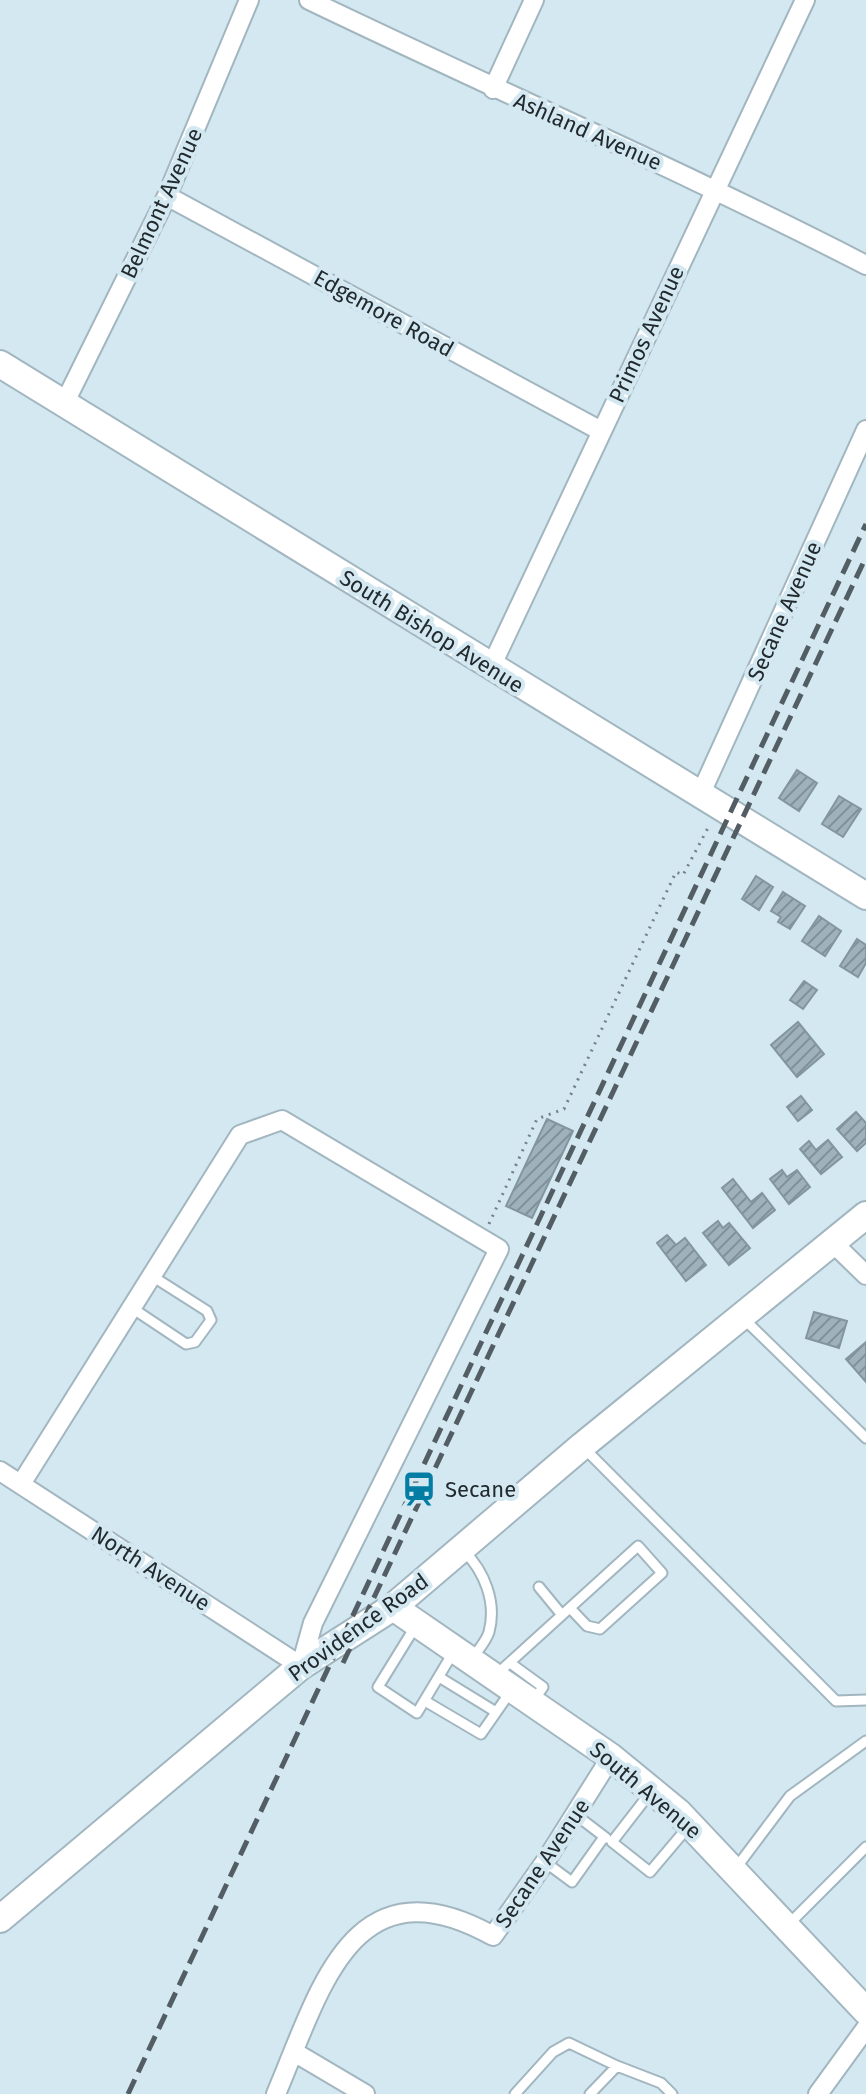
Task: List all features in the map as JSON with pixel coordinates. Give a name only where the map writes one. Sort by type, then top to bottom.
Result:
[{"type":"street","name":"Belmont Avenue","points":[[65,402],[167,196],[249,0]]},
{"type":"street","name":"Ashland Avenue","points":[[309,0],[493,89],[715,188],[866,265]]},
{"type":"street","points":[[493,89],[534,0]]},
{"type":"street","name":"Primos Avenue","points":[[490,669],[805,0]]},
{"type":"street","name":"Edgemore Road","points":[[167,196],[601,431]]},
{"type":"street","name":"South Bishop Avenue","points":[[0,364],[490,669],[701,793],[866,896]]},
{"type":"street","name":"Secane Avenue","points":[[701,793],[866,430]]},
{"type":"street","points":[[21,1484],[240,1135],[282,1120],[499,1249],[313,1623],[301,1666]]},
{"type":"street","name":"Providence Road","points":[[0,1919],[301,1666],[393,1607],[582,1446],[866,1215]]},
{"type":"street","points":[[832,1242],[866,1275]]},
{"type":"street","name":"North Avenue","points":[[0,1471],[301,1666]]},
{"type":"street","name":"South Avenue","points":[[393,1607],[463,1655],[512,1682],[652,1790],[690,1824],[866,2011]]},
{"type":"street","name":"Secane Avenue","points":[[276,2094],[330,1972],[356,1936],[373,1923],[408,1911],[427,1911],[461,1918],[493,1936],[576,1815],[611,1757]]},
{"type":"street","points":[[818,2094],[866,2028]]},
{"type":"street","points":[[294,2052],[365,2094]]},
{"type":"lane","points":[[132,1308],[186,1344],[195,1342],[211,1320],[207,1311],[152,1276]]},
{"type":"lane","points":[[741,1316],[866,1438]]},
{"type":"lane","points":[[582,1446],[836,1701],[866,1700]]},
{"type":"lane","points":[[425,1701],[481,1734],[512,1682],[566,1612],[638,1546],[662,1573],[600,1629],[587,1626],[566,1612],[539,1587]]},
{"type":"lane","points":[[417,1624],[378,1687],[417,1713],[439,1677],[486,1639],[489,1625],[484,1574],[462,1548]]},
{"type":"lane","points":[[439,1677],[496,1712]]},
{"type":"lane","points":[[734,1871],[790,1796],[866,1741]]},
{"type":"lane","points":[[545,1862],[572,1882],[652,1790]]},
{"type":"lane","points":[[576,1815],[650,1872],[690,1824]]},
{"type":"lane","points":[[787,1927],[866,1847]]},
{"type":"lane","points":[[515,2094],[553,2052],[569,2043],[661,2083],[672,2094]]},
{"type":"lane","points":[[590,2094],[617,2066]]},
{"type":"path","points":[[483,1239],[537,1119],[564,1109],[676,872],[683,875],[709,826]]},
{"type":"building","points":[[797,770],[817,783],[799,811],[779,798]]},
{"type":"building","points":[[839,796],[861,809],[843,837],[822,824]]},
{"type":"building","points":[[756,876],[773,887],[759,910],[742,899]]},
{"type":"building","points":[[783,892],[805,906],[790,929],[778,922],[781,917],[771,911]]},
{"type":"building","points":[[819,916],[841,931],[825,956],[802,941]]},
{"type":"building","points":[[857,939],[866,945],[866,963],[858,977],[840,966]]},
{"type":"building","points":[[804,981],[817,990],[803,1009],[790,1000]]},
{"type":"building","points":[[798,1022],[824,1054],[797,1077],[771,1045]]},
{"type":"building","points":[[801,1096],[812,1110],[798,1121],[787,1107]]},
{"type":"building","points":[[856,1112],[866,1123],[866,1143],[857,1151],[837,1129]]},
{"type":"building","points":[[547,1119],[573,1131],[532,1218],[506,1206]]},
{"type":"building","points":[[828,1140],[842,1157],[821,1174],[800,1149],[809,1141],[816,1150]]},
{"type":"building","points":[[782,1170],[787,1177],[797,1170],[810,1187],[789,1204],[770,1179]]},
{"type":"building","points":[[733,1179],[751,1202],[762,1193],[775,1210],[753,1228],[722,1188]]},
{"type":"building","points":[[718,1221],[723,1228],[729,1223],[750,1248],[729,1265],[703,1233]]},
{"type":"building","points":[[667,1235],[676,1245],[685,1238],[706,1265],[686,1281],[657,1243]]},
{"type":"building","points":[[814,1312],[847,1321],[839,1348],[806,1338]]},
{"type":"building","points":[[866,1342],[866,1382],[846,1359]]},
{"type":"railway","points":[[128,2094],[866,524]]},
{"type":"railway","points":[[343,1663],[866,557]]},
{"type":"place","name":"Secane","points":[[419,1489]]}]
